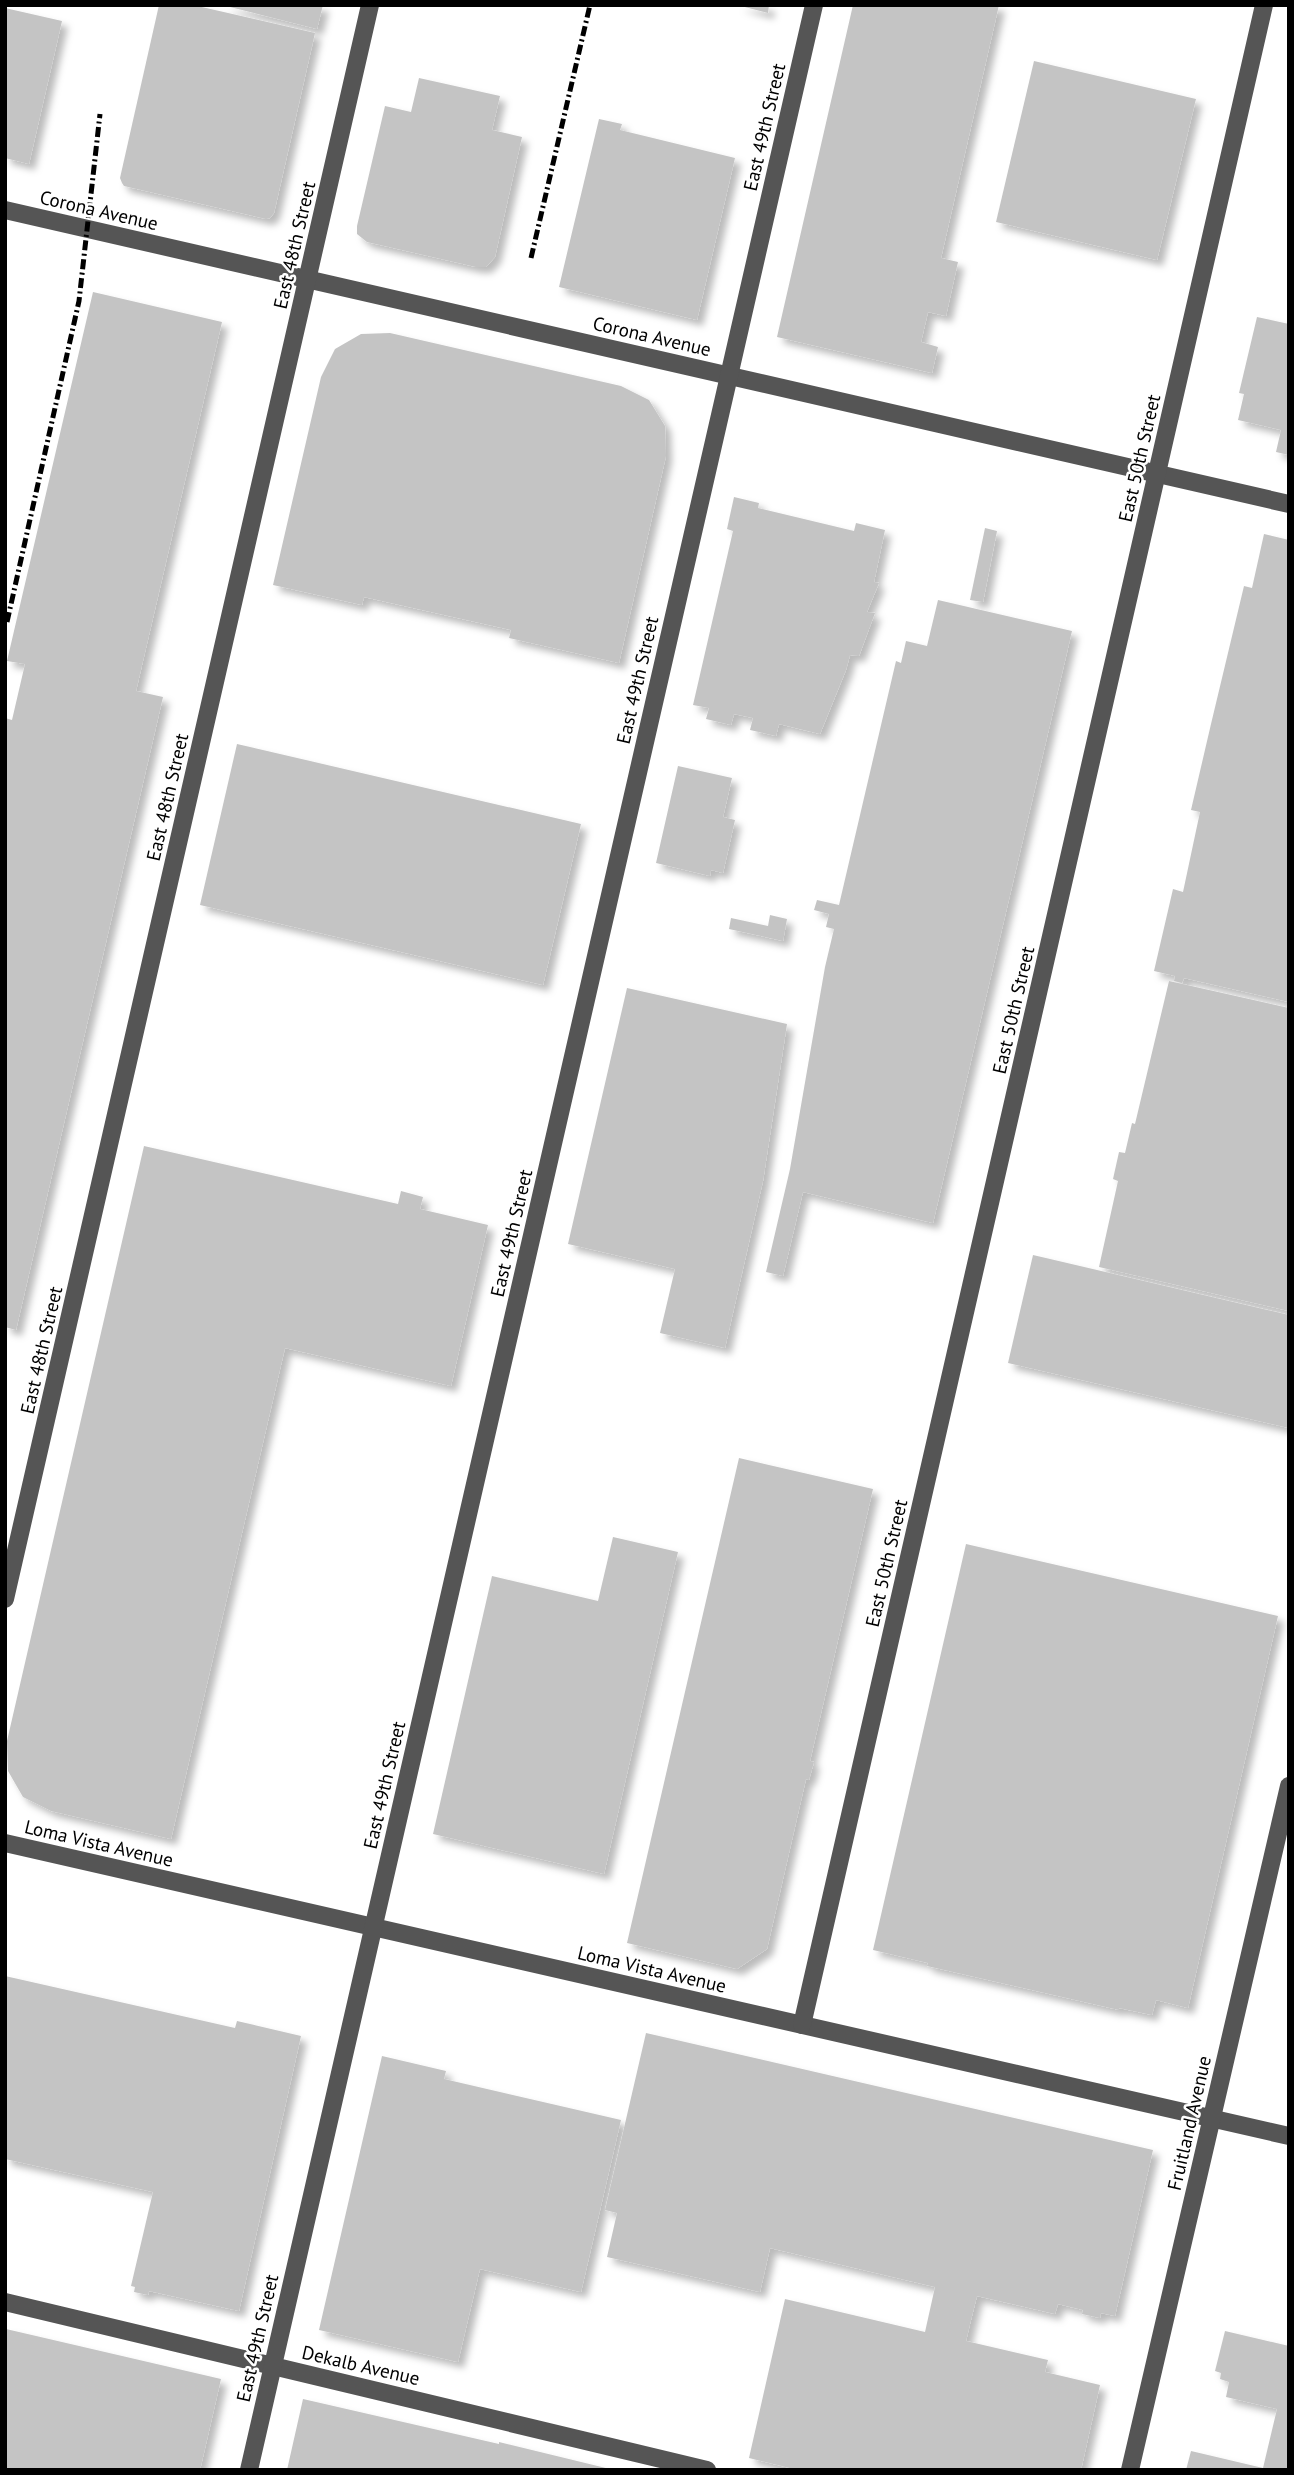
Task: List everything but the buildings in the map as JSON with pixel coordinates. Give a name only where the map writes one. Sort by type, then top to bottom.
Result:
[{"type":"street","name":"East 48th Street","points":[[5,1599],[370,5]]},
{"type":"street","name":"East 49th Street","points":[[249,2470],[814,5]]},
{"type":"street","name":"East 50th Street","points":[[802,2025],[1264,5]]},
{"type":"street","name":"Corona Avenue","points":[[5,209],[1289,504]]},
{"type":"street","name":"Fruitland Avenue","points":[[1130,2470],[1289,1786]]},
{"type":"street","name":"Loma Vista Avenue","points":[[5,1843],[1289,2136]]},
{"type":"street","name":"Dekalb Avenue","points":[[5,2302],[707,2470]]},
{"type":"railway","points":[[531,258],[590,5]]},
{"type":"railway","points":[[7,622],[79,301],[100,114]]}]
